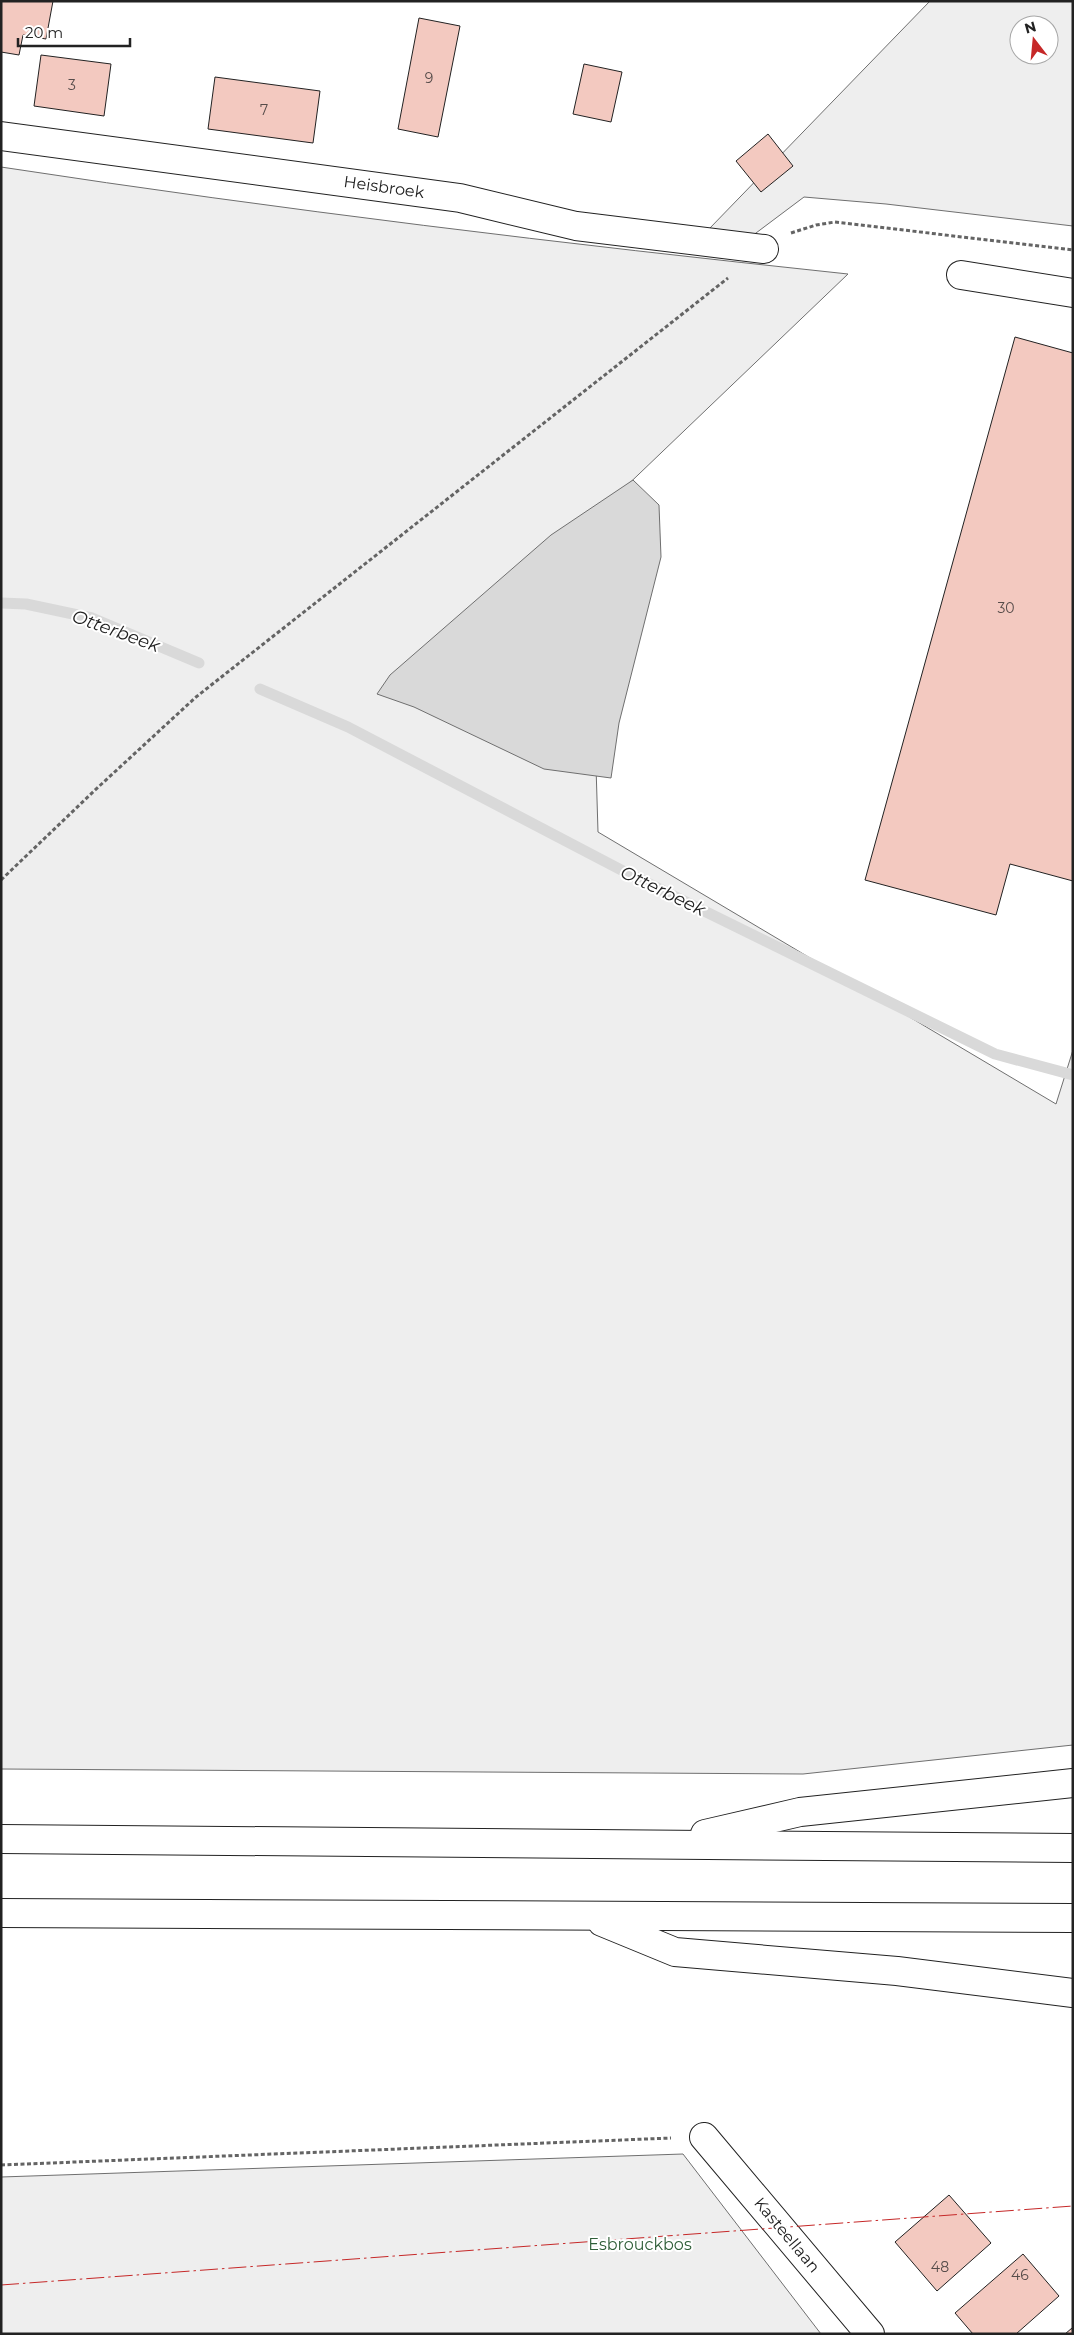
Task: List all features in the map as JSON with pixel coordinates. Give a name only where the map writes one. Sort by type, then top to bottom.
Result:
[{"type":"main road","name":"Heisbroek","points":[[1,136],[460,198],[576,226],[764,249]]},
{"type":"main road","points":[[961,275],[1073,293]]},
{"type":"main road","points":[[662,1843],[800,1812],[1073,1783]]},
{"type":"main road","points":[[1,1839],[662,1843],[1073,1848]]},
{"type":"main road","points":[[1,1913],[1073,1918]]},
{"type":"main road","points":[[589,1917],[675,1952],[897,1971],[1073,1993]]},
{"type":"main road","name":"Kasteellaan","points":[[704,2137],[870,2334]]},
{"type":"path","points":[[1,880],[196,697],[784,235],[816,225],[835,222],[1073,250]]},
{"type":"path","points":[[1,2165],[704,2137]]},
{"type":"green space","points":[[930,1],[1073,1],[1073,226],[886,204],[804,197],[752,236],[709,229]]},
{"type":"green space","points":[[1,167],[212,198],[424,225],[848,274],[429,675],[596,766],[598,832],[1056,1104],[1073,1050],[1073,1745],[803,1774],[1,1769]]},
{"type":"green space","name":"Esbrouckbos","points":[[683,2154],[821,2334],[1,2334],[1,2177]]},
{"type":"shaded area","points":[[633,480],[659,505],[661,557],[619,723],[611,778],[544,769],[414,707],[377,694],[390,675],[551,535]]},
{"type":"building","points":[[1,1],[53,1],[46,39],[23,35],[19,55],[1,52]]},
{"type":"building","points":[[419,18],[460,26],[438,137],[398,129]]},
{"type":"building","points":[[41,55],[111,64],[104,116],[34,106]]},
{"type":"building","points":[[584,64],[622,72],[611,122],[573,114]]},
{"type":"building","points":[[215,77],[320,91],[313,143],[208,129]]},
{"type":"building","points":[[768,134],[793,166],[761,192],[736,161]]},
{"type":"building","points":[[1015,337],[1073,353],[1073,881],[1010,864],[996,915],[865,880]]},
{"type":"building","points":[[949,2195],[991,2243],[937,2291],[895,2242]]},
{"type":"building","points":[[1023,2254],[1059,2296],[1016,2334],[973,2334],[955,2313]]},
{"type":"building","points":[[1072,2328],[1073,2334],[1065,2334]]},
{"type":"waterway","name":"Otterbeek","points":[[1,603],[26,604],[92,618],[199,663]]},
{"type":"waterway","name":"Otterbeek","points":[[260,689],[348,727],[627,873],[995,1054],[1073,1075]]},
{"type":"power","points":[[1,2285],[1073,2206]]}]
